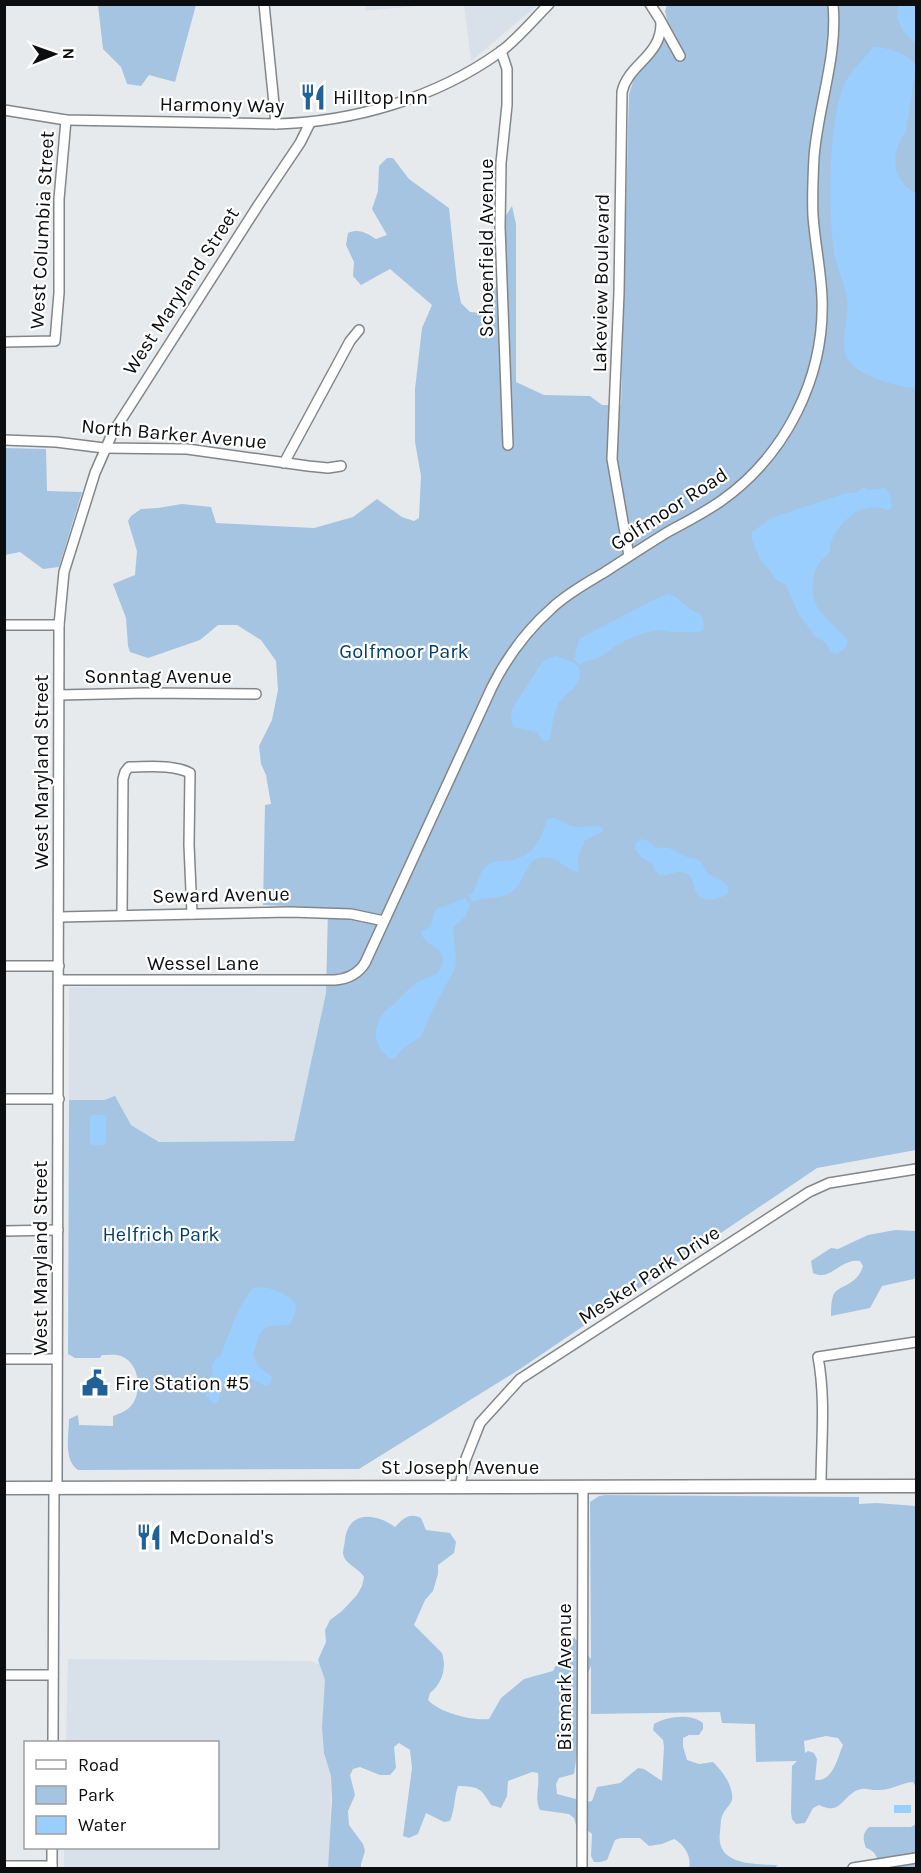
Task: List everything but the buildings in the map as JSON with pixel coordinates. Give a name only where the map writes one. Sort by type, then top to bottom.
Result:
[{"type":"main road","name":"St Joseph Avenue","points":[[4,1488],[916,1486]]},
{"type":"street","points":[[264,4],[276,124]]},
{"type":"street","name":"Harmony Way","points":[[4,110],[66,120],[310,123],[370,111],[426,92],[465,74],[501,51],[549,4]]},
{"type":"street","points":[[650,4],[680,56]]},
{"type":"street","name":"Golfmoor Road","points":[[348,978],[358,972],[365,963],[499,672],[517,645],[552,607],[575,590],[719,502],[753,475],[790,426],[809,384],[819,342],[822,298],[812,192],[815,141],[834,34],[833,4]]},
{"type":"street","name":"Lakeview Boulevard","points":[[629,555],[612,459],[620,293],[622,92],[629,75],[653,49],[661,22]]},
{"type":"street","name":"Schoenfield Avenue","points":[[501,51],[507,69],[507,105],[501,163],[500,227],[508,446]]},
{"type":"street","name":"West Columbia Street","points":[[4,342],[55,341],[59,199],[66,120]]},
{"type":"street","name":"West Maryland Street","points":[[53,1741],[59,1099],[59,625],[64,572],[104,448],[300,143],[310,123]]},
{"type":"street","points":[[284,463],[350,341],[360,330]]},
{"type":"street","name":"North Barker Avenue","points":[[4,440],[56,442],[104,448],[187,449],[328,468],[341,466]]},
{"type":"street","points":[[4,625],[59,625]]},
{"type":"street","name":"Sonntag Avenue","points":[[59,695],[256,694]]},
{"type":"street","points":[[122,915],[123,779],[124,772],[129,767],[183,770],[190,773],[189,845],[192,914]]},
{"type":"street","name":"Seward Avenue","points":[[58,917],[279,912],[351,914],[384,921]]},
{"type":"street","points":[[4,966],[59,966]]},
{"type":"street","name":"Wessel Lane","points":[[59,980],[323,980],[348,978]]},
{"type":"street","points":[[4,1099],[59,1099]]},
{"type":"street","name":"Mesker Park Drive","points":[[460,1486],[465,1461],[480,1423],[520,1379],[809,1192],[829,1184],[916,1168]]},
{"type":"street","points":[[4,1231],[58,1230]]},
{"type":"street","points":[[821,1486],[824,1429],[822,1378],[818,1357],[916,1342]]},
{"type":"street","points":[[4,1359],[57,1359]]},
{"type":"street","name":"Bismark Avenue","points":[[582,1869],[583,1486]]},
{"type":"street","points":[[4,1675],[53,1675]]},
{"type":"street","points":[[4,1866],[52,1867],[52,1849]]},
{"type":"street","points":[[853,1869],[916,1858]]},
{"type":"shaded area","points":[[366,4],[428,5],[365,11]]},
{"type":"shaded area","points":[[464,4],[538,5],[471,61]]},
{"type":"shaded area","points":[[326,986],[295,1141],[159,1142],[131,1125],[115,1097],[104,1100],[69,1100],[69,987]]},
{"type":"shaded area","points":[[68,1659],[311,1661],[332,1668],[330,1868],[64,1868],[64,1849],[219,1849],[219,1741],[66,1741]]},
{"type":"green space","points":[[98,5],[196,5],[175,82],[149,75],[141,86],[127,84],[121,67],[103,49]]},
{"type":"green space","points":[[667,5],[916,5],[916,1150],[817,1168],[517,1371],[359,1469],[78,1470],[70,1460],[69,1419],[78,1415],[79,1425],[113,1426],[113,1416],[130,1407],[134,1401],[138,1379],[132,1365],[121,1356],[102,1355],[100,1358],[75,1358],[68,1354],[69,1100],[104,1100],[115,1096],[131,1125],[159,1142],[294,1141],[326,993],[328,908],[263,905],[265,805],[271,804],[259,746],[272,720],[278,690],[276,661],[261,640],[237,625],[218,625],[200,640],[148,658],[130,652],[126,618],[113,584],[135,575],[137,551],[128,521],[141,509],[182,504],[211,507],[216,523],[314,528],[353,517],[377,499],[402,517],[414,521],[419,518],[421,476],[415,442],[415,389],[422,328],[432,305],[390,269],[361,285],[353,276],[354,262],[346,245],[348,233],[356,231],[376,239],[387,235],[372,209],[378,191],[379,166],[387,158],[393,158],[409,179],[449,208],[461,303],[470,312],[482,313],[493,289],[507,278],[505,217],[512,206],[516,224],[516,382],[544,395],[590,396],[602,405],[621,405],[629,94],[635,76],[670,32],[665,11]]},
{"type":"green space","points":[[5,448],[46,449],[47,491],[82,492],[59,567],[43,569],[20,552],[5,555]]},
{"type":"green space","points":[[895,1230],[916,1231],[916,1276],[914,1279],[882,1286],[870,1308],[831,1316],[835,1292],[852,1282],[863,1266],[860,1261],[853,1261],[819,1275],[813,1273],[811,1261],[831,1248],[838,1249],[868,1235]]},
{"type":"green space","points":[[599,1496],[859,1497],[859,1504],[916,1506],[916,1787],[913,1782],[882,1790],[860,1789],[837,1807],[826,1808],[819,1805],[813,1808],[805,1823],[796,1824],[791,1813],[792,1766],[797,1761],[756,1762],[755,1724],[722,1723],[720,1712],[591,1714],[591,1666],[583,1683],[580,1735],[574,1774],[559,1778],[556,1784],[557,1794],[587,1802],[592,1801],[597,1787],[620,1783],[638,1768],[644,1769],[662,1781],[664,1747],[663,1740],[653,1730],[654,1724],[672,1718],[692,1718],[703,1723],[703,1729],[699,1735],[689,1735],[683,1738],[687,1760],[699,1764],[713,1762],[731,1789],[732,1800],[721,1820],[720,1843],[724,1851],[738,1861],[778,1865],[774,1868],[689,1868],[686,1851],[674,1839],[649,1846],[640,1838],[615,1840],[607,1860],[594,1862],[591,1856],[592,1834],[587,1830],[577,1829],[574,1818],[569,1814],[540,1810],[537,1801],[538,1773],[532,1772],[508,1781],[507,1796],[501,1808],[491,1805],[478,1789],[458,1786],[450,1821],[444,1822],[426,1813],[418,1834],[409,1838],[403,1836],[412,1768],[410,1750],[399,1743],[394,1747],[396,1768],[390,1775],[380,1775],[360,1767],[353,1769],[350,1775],[355,1795],[348,1811],[349,1825],[363,1844],[365,1851],[361,1868],[328,1868],[331,1776],[324,1753],[322,1727],[325,1680],[318,1660],[326,1642],[325,1630],[330,1620],[342,1611],[362,1586],[364,1577],[346,1560],[343,1553],[345,1539],[352,1523],[364,1517],[372,1517],[395,1527],[410,1516],[417,1516],[421,1518],[426,1530],[450,1533],[456,1542],[454,1553],[438,1565],[433,1591],[425,1600],[414,1625],[442,1653],[444,1664],[442,1675],[428,1700],[440,1709],[457,1715],[474,1719],[489,1719],[501,1698],[524,1679],[553,1671],[574,1637],[591,1659],[590,1502]],"holes":[[[826,1736],[838,1738],[843,1745],[834,1768],[826,1777],[815,1780],[817,1759],[814,1753],[808,1751],[805,1753],[804,1741]]]},
{"type":"green space","points":[[916,1824],[916,1868],[877,1868],[876,1856],[865,1845],[865,1832],[869,1827],[911,1827]]},
{"type":"water","points":[[898,5],[916,5],[916,43],[901,27],[897,11]]},
{"type":"water","points":[[873,47],[897,52],[909,58],[916,66],[906,131],[897,149],[895,166],[902,181],[916,194],[916,388],[889,383],[859,370],[847,358],[844,345],[848,306],[835,257],[832,234],[830,188],[833,137],[836,114],[847,79]]},
{"type":"water","points":[[863,487],[868,490],[884,488],[891,497],[891,508],[888,510],[871,507],[848,518],[832,539],[829,553],[819,563],[813,580],[813,595],[817,606],[848,642],[845,648],[837,654],[831,652],[826,643],[815,636],[798,613],[786,585],[775,579],[761,561],[752,540],[752,532],[771,518],[856,492]]},
{"type":"water","points":[[668,594],[701,614],[703,630],[698,632],[649,632],[626,640],[602,656],[580,665],[574,659],[579,639]]},
{"type":"water","points":[[555,656],[579,667],[580,675],[576,685],[557,706],[550,739],[547,741],[542,740],[537,732],[513,727],[511,717],[512,709],[543,661]]},
{"type":"water","points":[[554,818],[577,827],[603,828],[603,831],[584,841],[578,856],[578,872],[553,859],[543,857],[536,859],[510,893],[473,902],[468,895],[473,893],[486,867],[492,862],[520,858],[532,850],[547,819]]},
{"type":"water","points":[[641,839],[648,841],[656,848],[670,849],[701,862],[708,873],[728,887],[728,893],[717,899],[704,898],[697,893],[689,875],[680,871],[659,875],[653,864],[642,858],[635,849],[636,843]]},
{"type":"water","points":[[465,898],[470,905],[465,917],[453,927],[456,966],[421,1037],[391,1059],[380,1049],[376,1037],[380,1018],[413,985],[438,973],[443,959],[441,954],[426,941],[421,932],[431,926],[434,912],[439,907]]},
{"type":"water","points":[[92,1115],[106,1117],[104,1145],[91,1145],[90,1117]]},
{"type":"water","points":[[262,1287],[280,1292],[295,1302],[294,1315],[288,1325],[266,1327],[260,1334],[253,1355],[259,1367],[272,1377],[271,1382],[267,1386],[246,1376],[239,1375],[236,1378],[232,1375],[225,1382],[219,1399],[214,1404],[206,1396],[213,1372],[212,1365],[221,1355],[234,1320],[247,1295],[253,1288]]},
{"type":"water","points":[[894,1805],[911,1805],[911,1813],[894,1813]]},
{"type":"place","name":"Hilltop Inn","points":[[313,97]]},
{"type":"place","name":"Fire Station #5","points":[[95,1383]]},
{"type":"place","name":"McDonald's","points":[[149,1537]]},
{"type":"park label","name":"Golfmoor Park","points":[[404,651]]},
{"type":"park label","name":"Helfrich Park","points":[[161,1234]]}]
